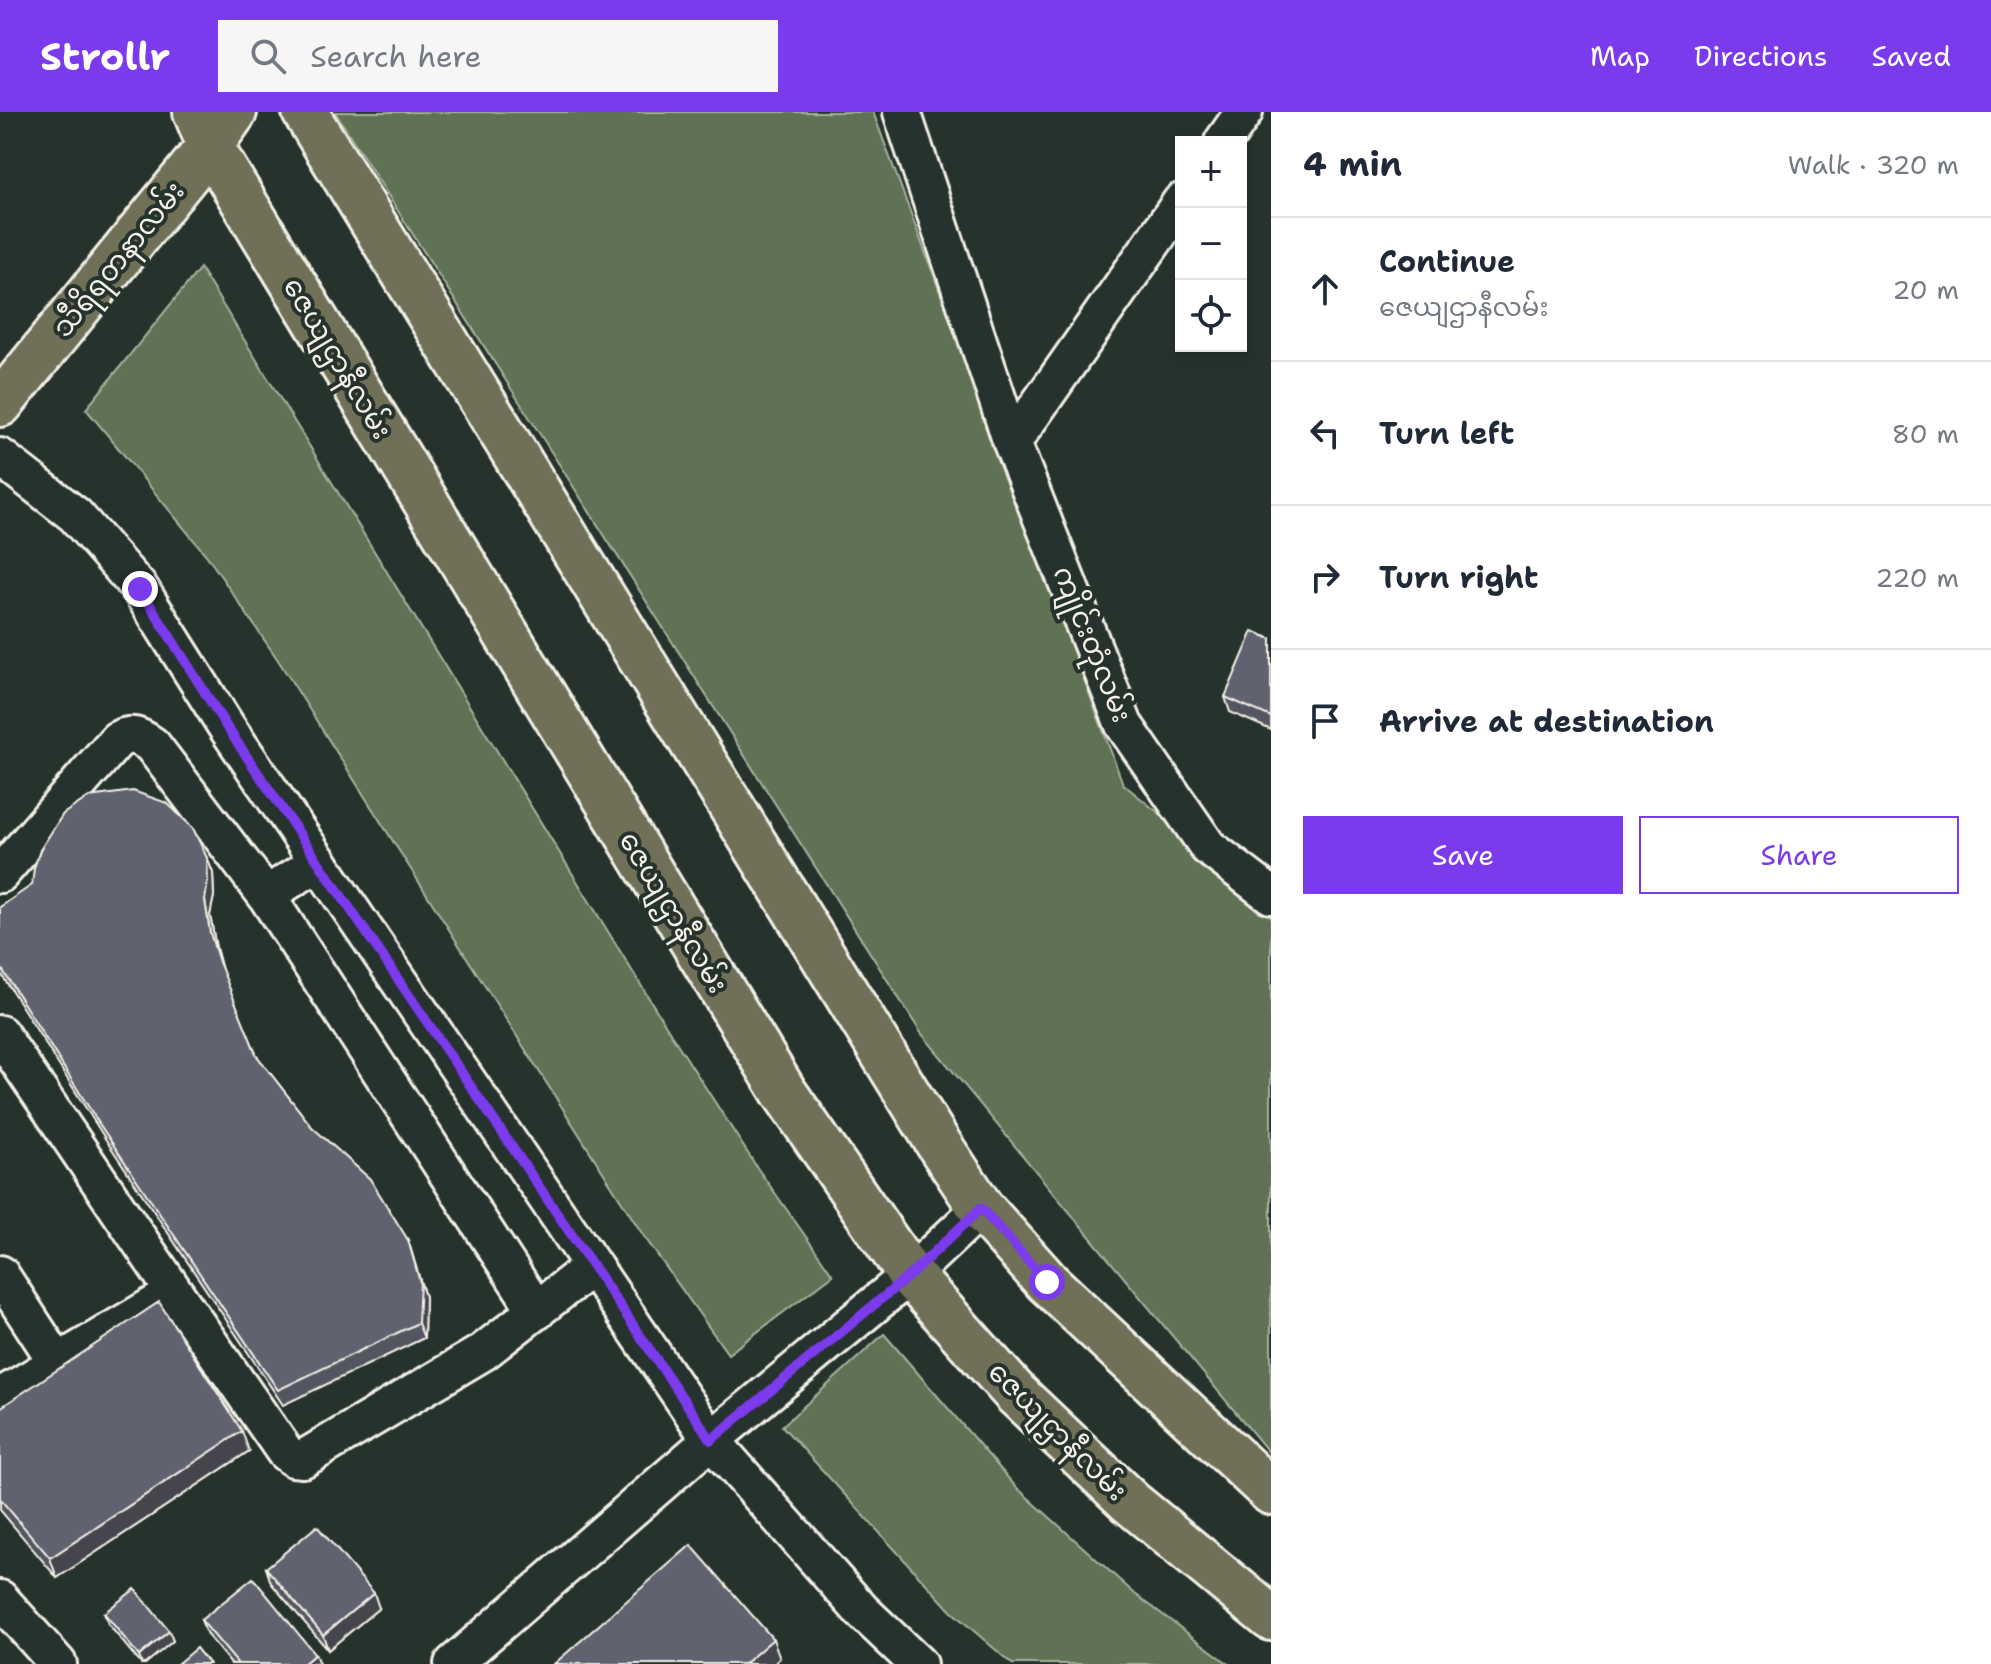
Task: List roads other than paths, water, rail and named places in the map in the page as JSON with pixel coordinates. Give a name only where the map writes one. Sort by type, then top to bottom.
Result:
[{"type":"main road","points":[[305,112],[929,1130],[981,1208],[1047,1282],[1271,1492]]},
{"type":"main road","name":"သီရိရတနာလမ်း","points":[[0,404],[213,123]]},
{"type":"main road","name":"ဇေယျဌာနီလမ်း","points":[[213,123],[784,1092],[910,1275],[1039,1416],[1130,1502],[1271,1618]]},
{"type":"street","name":"ကျိုင်းတုံလမ်း","points":[[902,112],[1012,443],[1124,725],[1208,847],[1271,895]]},
{"type":"street","points":[[1227,136],[1244,112]]},
{"type":"street","points":[[1012,443],[1177,208]]},
{"type":"street","points":[[0,457],[75,515],[140,589],[226,726],[711,1440],[861,1610],[918,1664]]},
{"type":"street","points":[[0,874],[117,740],[127,734],[140,736],[152,745],[266,895],[537,1311]]},
{"type":"street","points":[[266,895],[319,862]]},
{"type":"street","points":[[3,1043],[285,1452],[293,1458],[303,1459],[483,1352],[593,1266]]},
{"type":"street","points":[[453,1664],[711,1440],[910,1275],[981,1208]]},
{"type":"street","points":[[0,1274],[57,1362]]},
{"type":"street","points":[[0,1397],[175,1293]]},
{"type":"street","points":[[0,1599],[58,1664]]}]
